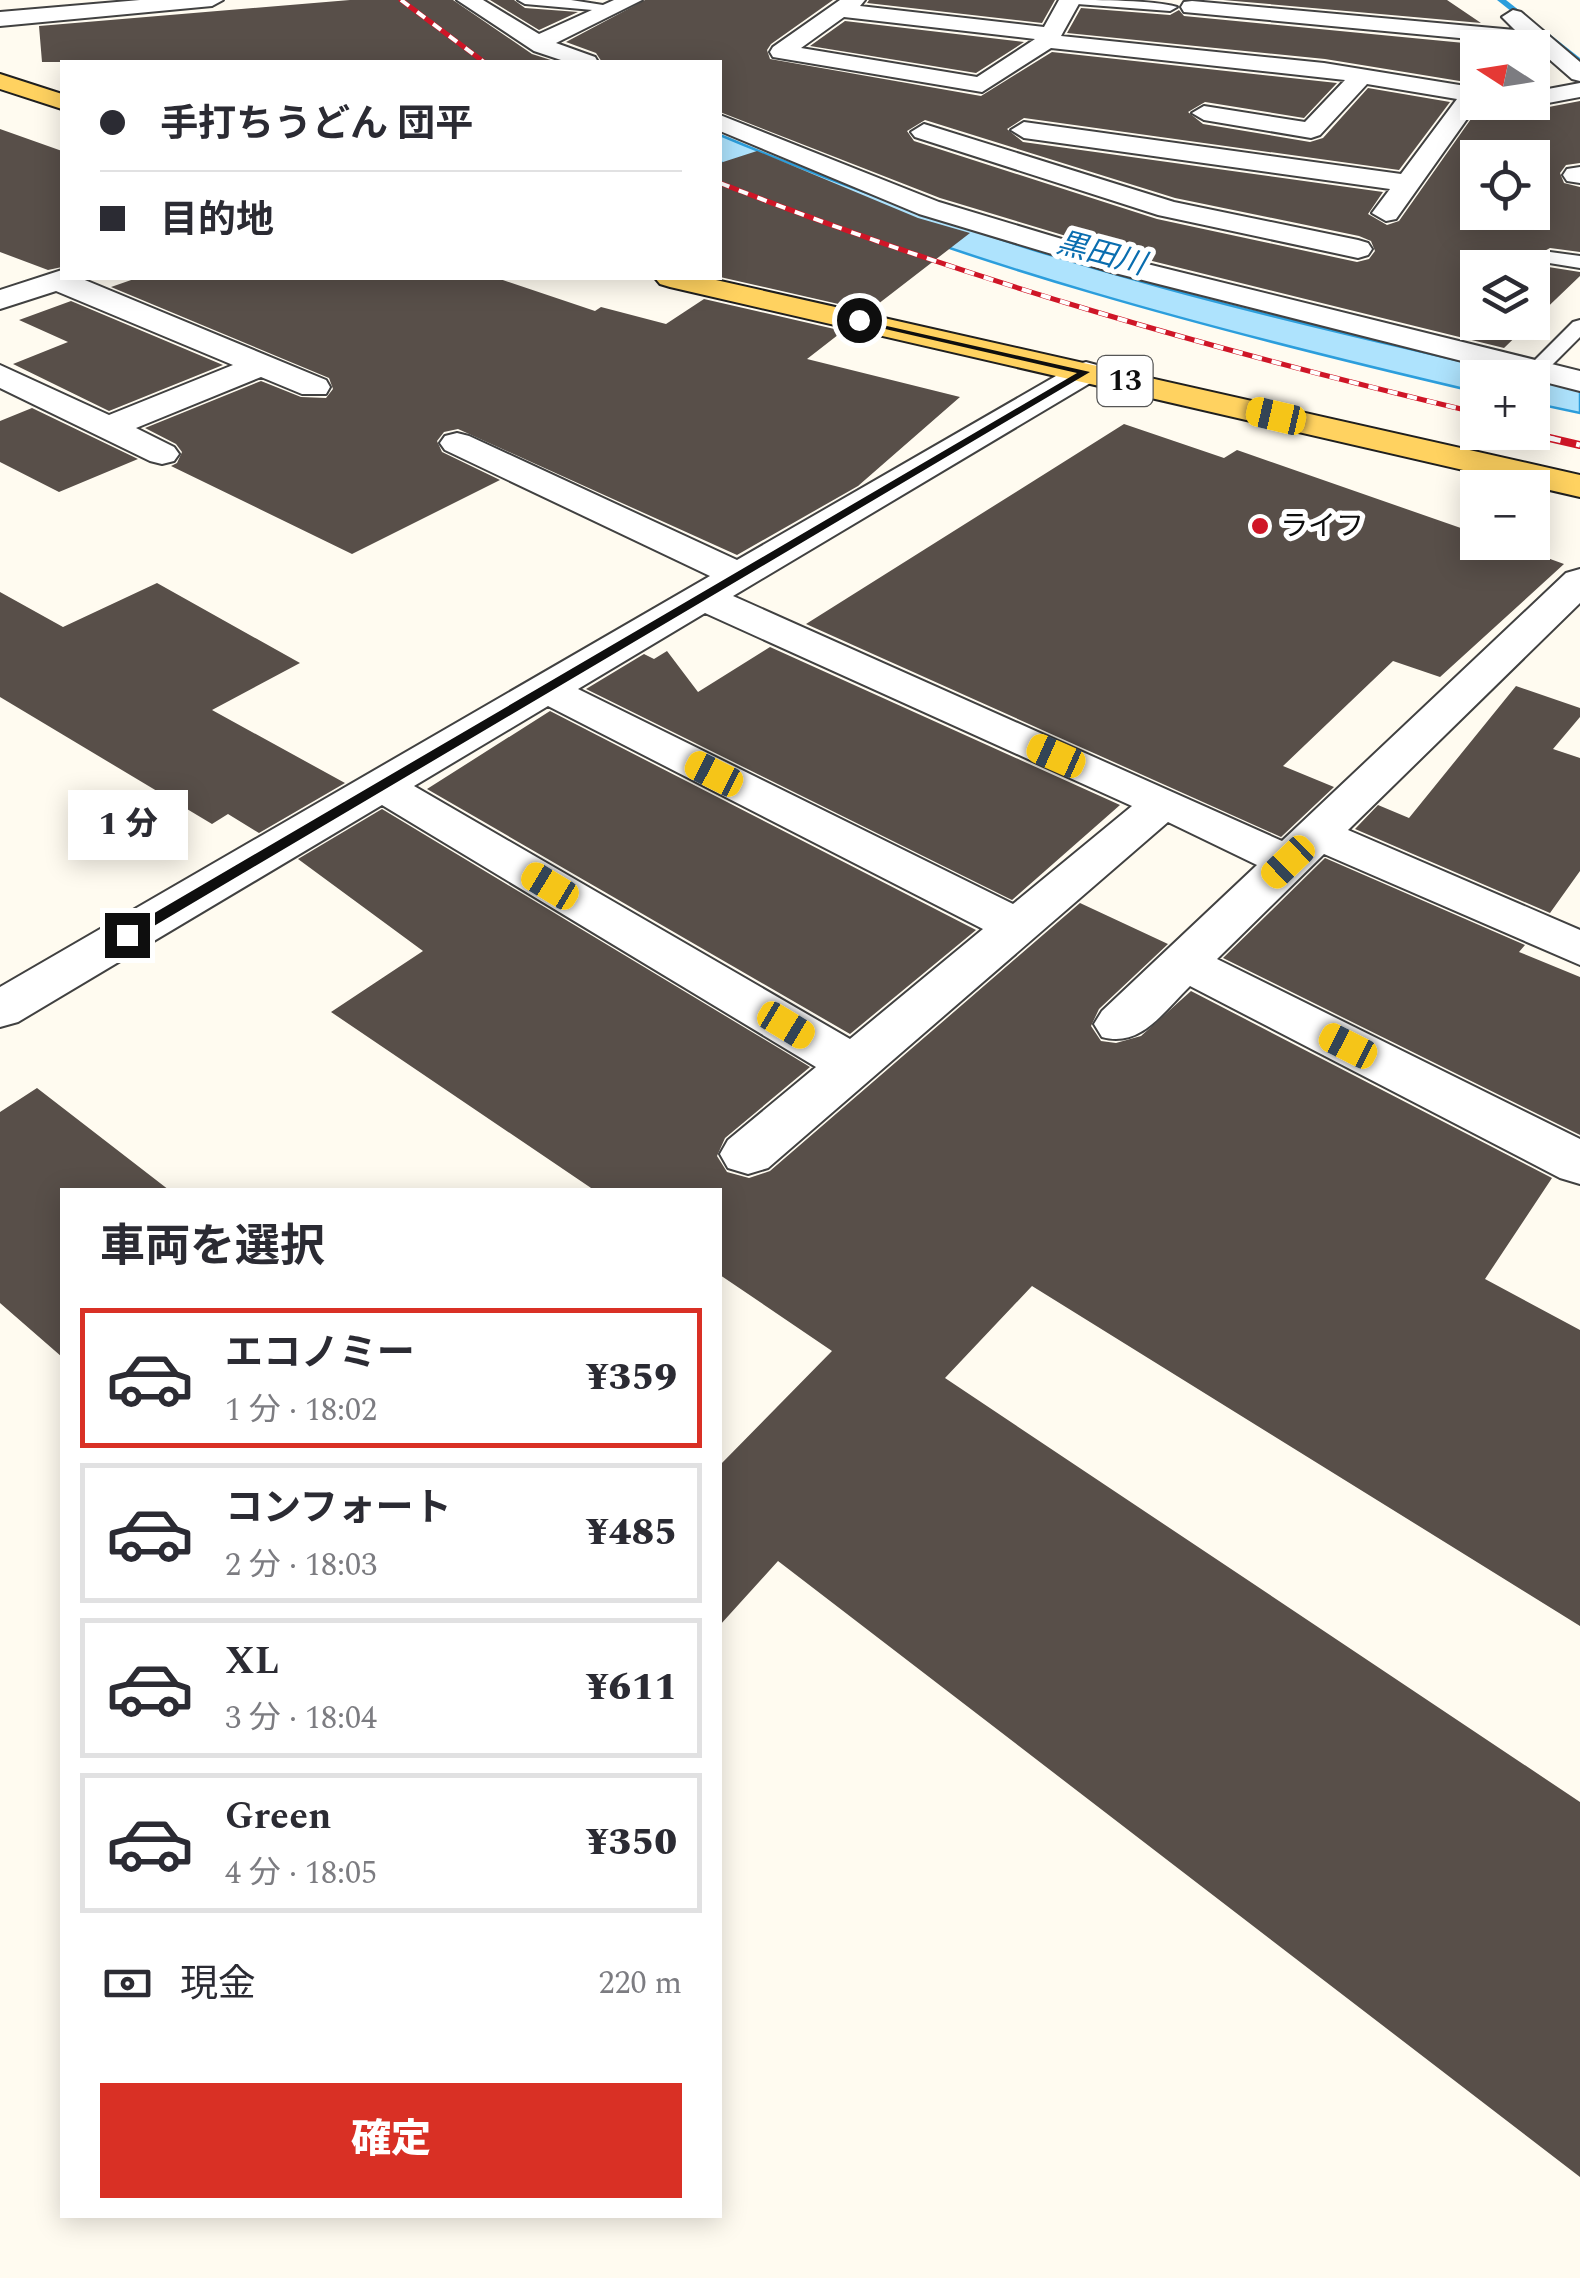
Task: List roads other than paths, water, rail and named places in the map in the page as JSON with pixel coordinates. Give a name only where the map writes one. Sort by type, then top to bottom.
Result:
[{"type":"main road","points":[[0,81],[60,101]]},
{"type":"main road","name":"13","points":[[679,280],[1580,486]]},
{"type":"street","points":[[10,12],[212,0]]},
{"type":"street","points":[[468,0],[540,45],[579,59]]},
{"type":"street","points":[[1074,0],[1049,38],[982,84],[871,70],[843,60],[781,52],[847,5],[1049,38],[1338,34],[1460,37]]},
{"type":"street","points":[[540,45],[623,4]]},
{"type":"street","points":[[1496,4],[1528,30]]},
{"type":"street","points":[[1187,7],[1338,34]]},
{"type":"street","points":[[1338,34],[1362,76]]},
{"type":"street","points":[[1550,48],[1580,74]]},
{"type":"street","points":[[1362,76],[1460,92]]},
{"type":"street","points":[[1204,114],[1311,130],[1362,76]]},
{"type":"street","points":[[1550,96],[1580,90]]},
{"type":"street","points":[[1309,315],[1460,114]]},
{"type":"street","points":[[722,123],[929,208],[1125,267],[1487,360]]},
{"type":"street","points":[[1024,130],[1408,183]]},
{"type":"street","points":[[924,132],[1168,209],[1358,249]]},
{"type":"street","points":[[1168,209],[1220,158]]},
{"type":"street","points":[[0,300],[60,279]]},
{"type":"street","points":[[63,280],[314,386]]},
{"type":"street","points":[[108,428],[261,364]]},
{"type":"street","points":[[0,1010],[1086,372]]},
{"type":"street","points":[[0,375],[162,454]]},
{"type":"street","points":[[1550,375],[1580,381]]},
{"type":"street","points":[[456,442],[721,586],[1162,803],[1303,848],[1580,949]]},
{"type":"street","points":[[1120,1024],[1580,581]]},
{"type":"street","points":[[546,689],[1018,926]]},
{"type":"street","points":[[382,786],[853,1065]]},
{"type":"street","points":[[748,1154],[1162,803]]},
{"type":"street","points":[[1183,962],[1580,1163]]},
{"type":"lane","points":[[525,0],[623,4]]},
{"type":"lane","points":[[1074,0],[1187,7]]},
{"type":"lane","points":[[1550,258],[1580,262]]},
{"type":"lane","points":[[1546,360],[1580,326]]},
{"type":"water","points":[[722,136],[933,217],[1095,269],[1460,361],[1460,388],[1189,320],[905,233],[722,163]]},
{"type":"water","points":[[1550,383],[1580,391],[1580,413],[1550,407]]},
{"type":"waterway","points":[[1501,0],[1580,63]]},
{"type":"railway","points":[[401,0],[481,60]]},
{"type":"railway","points":[[722,184],[906,251],[1095,312],[1460,409]]},
{"type":"railway","points":[[1550,438],[1555,439]]},
{"type":"railway","points":[[1550,438],[1580,445]]},
{"type":"place","name":"ライフ","points":[[1260,526]]},
{"type":"water label","name":"黒田川","points":[[1101,254]]}]
